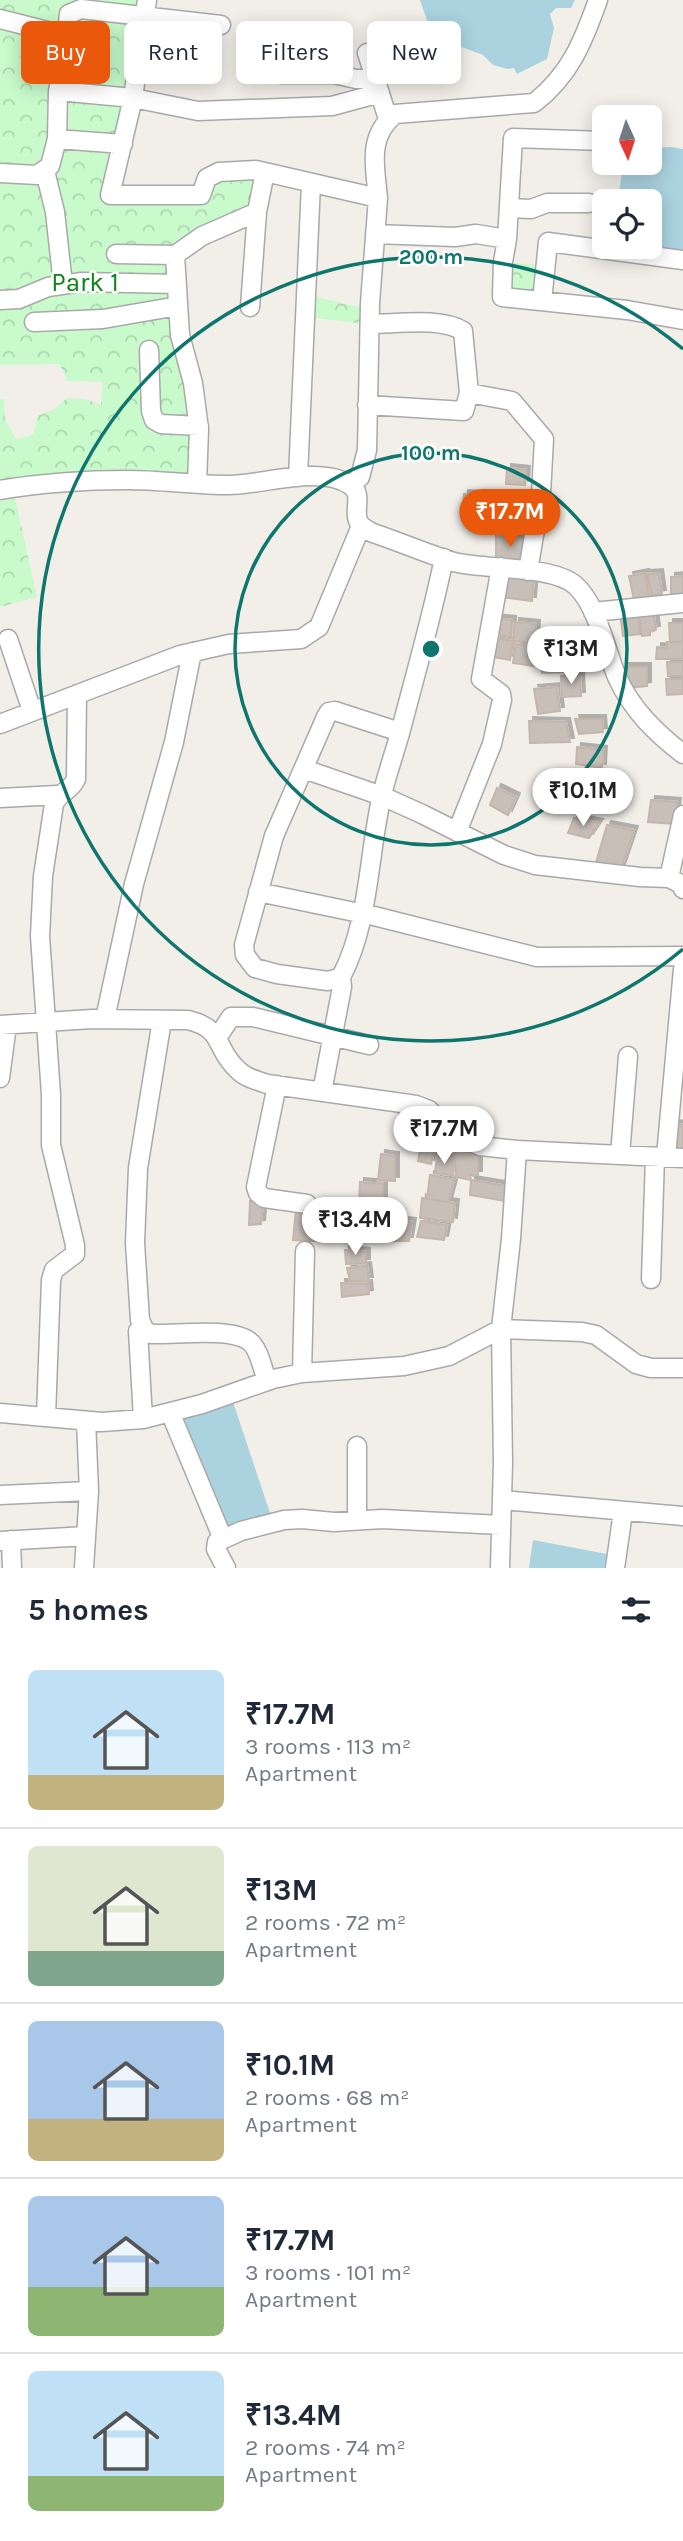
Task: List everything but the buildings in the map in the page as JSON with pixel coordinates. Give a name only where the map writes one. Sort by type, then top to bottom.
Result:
[{"type":"street","points":[[351,485],[360,477],[367,450],[370,324],[378,198],[374,148],[383,124],[395,114],[534,103],[548,92],[572,62],[598,0]]},
{"type":"street","points":[[146,8],[133,98],[110,195],[201,195],[207,178],[219,172],[256,170],[378,198]]},
{"type":"street","points":[[69,21],[69,15],[81,9],[146,8],[203,21]]},
{"type":"street","points":[[0,19],[21,24]]},
{"type":"street","points":[[353,78],[378,86]]},
{"type":"street","points":[[0,173],[37,174],[50,166],[57,139],[59,84]]},
{"type":"street","points":[[378,86],[388,119]]},
{"type":"street","points":[[58,91],[133,98],[198,111],[264,110],[332,106],[378,86]]},
{"type":"street","points":[[592,141],[513,138],[502,297],[627,310],[683,320]]},
{"type":"street","points":[[57,139],[123,144]]},
{"type":"street","points":[[45,171],[55,212],[63,285]]},
{"type":"street","points":[[250,307],[257,212],[265,172]]},
{"type":"street","points":[[298,477],[311,183]]},
{"type":"street","points":[[509,208],[531,209],[547,203],[589,204]]},
{"type":"street","points":[[116,254],[174,255],[202,236],[257,212]]},
{"type":"street","points":[[375,234],[455,237],[475,234],[508,239]]},
{"type":"street","points":[[542,301],[548,242],[683,260]]},
{"type":"street","points":[[174,255],[180,335],[193,383],[199,426],[197,483]]},
{"type":"street","points":[[0,300],[19,299],[48,287],[102,281],[177,284]]},
{"type":"street","points":[[34,321],[103,318],[178,306]]},
{"type":"street","points":[[367,405],[464,411],[469,393],[463,331],[455,326],[439,323],[370,324]]},
{"type":"street","points":[[149,350],[151,411],[154,420],[161,424],[199,426]]},
{"type":"street","points":[[469,393],[512,401],[544,439],[541,494],[528,571]]},
{"type":"street","points":[[0,490],[30,485],[127,480],[232,485],[298,477],[332,479],[351,485],[358,494],[358,520],[361,526],[373,533],[457,563],[528,571],[575,585],[593,612],[618,679],[635,709],[657,734],[683,754]]},
{"type":"street","points":[[0,724],[192,652],[229,644],[301,639],[319,627],[361,526]]},
{"type":"street","points":[[322,1092],[342,987],[341,977],[362,914],[382,796],[435,603],[443,558]]},
{"type":"street","points":[[457,832],[492,744],[502,700],[497,689],[481,679],[501,567]]},
{"type":"street","points":[[593,612],[683,603]]},
{"type":"street","points":[[8,639],[32,712]]},
{"type":"street","points":[[105,1019],[134,884],[177,730],[192,652]]},
{"type":"street","points":[[0,798],[57,795],[69,789],[76,779],[79,740],[77,694]]},
{"type":"street","points":[[341,977],[328,981],[256,968],[245,955],[244,945],[274,836],[329,712],[361,718],[400,732]]},
{"type":"street","points":[[304,769],[382,796],[504,855],[535,866],[640,877],[676,884],[683,815]]},
{"type":"street","points":[[46,1416],[51,1280],[54,1270],[75,1254],[51,1145],[51,1095],[40,936],[43,876],[57,795]]},
{"type":"street","points":[[258,892],[362,914],[537,957],[683,956]]},
{"type":"street","points":[[651,1279],[668,1157],[683,970]]},
{"type":"street","points":[[217,1038],[227,1021],[231,1017],[239,1016],[369,1045]]},
{"type":"street","points":[[0,1078],[3,1025],[105,1019],[188,1020],[214,1031],[235,1068],[246,1077],[277,1086],[416,1105],[429,1110],[453,1134],[468,1142],[517,1150],[668,1157]]},
{"type":"street","points":[[162,1020],[138,1168],[135,1243],[140,1320],[144,1329],[151,1334],[224,1334],[248,1340],[253,1345],[267,1381]]},
{"type":"street","points":[[620,1155],[628,1056]]},
{"type":"street","points":[[277,1086],[256,1188],[258,1194],[264,1198],[307,1204]]},
{"type":"street","points":[[500,1568],[501,1329],[517,1150]]},
{"type":"street","points":[[302,1373],[305,1251]]},
{"type":"street","points":[[0,1413],[102,1422],[143,1419],[302,1373],[404,1366],[449,1356],[501,1329],[582,1332],[596,1335],[625,1359],[636,1364],[651,1368],[683,1368]]},
{"type":"street","points":[[138,1331],[143,1419]]},
{"type":"street","points":[[170,1412],[223,1539]]},
{"type":"street","points":[[84,1568],[89,1492],[86,1420]]},
{"type":"street","points":[[357,1446],[357,1520]]},
{"type":"street","points":[[0,1495],[89,1492]]},
{"type":"street","points":[[502,1500],[683,1516]]},
{"type":"street","points":[[615,1568],[623,1512]]},
{"type":"street","points":[[214,1516],[252,1528]]},
{"type":"street","points":[[226,1568],[216,1549],[217,1542],[252,1528],[284,1520],[334,1522],[382,1518],[501,1525]]},
{"type":"street","points":[[12,1568],[5,1541],[86,1536]]},
{"type":"green space","name":"Park 1","points":[[0,0],[142,0],[138,21],[124,21],[124,84],[126,84],[105,198],[203,203],[212,181],[222,179],[241,182],[259,175],[252,209],[181,244],[193,476],[0,486],[0,399],[4,399],[5,419],[16,439],[33,435],[38,415],[53,410],[67,398],[85,399],[101,405],[103,382],[68,381],[59,364],[0,365]]},
{"type":"green space","points":[[503,262],[543,265],[542,301],[502,297]]},
{"type":"green space","points":[[308,295],[367,309],[365,324],[307,317]]},
{"type":"green space","points":[[15,498],[37,597],[0,607],[0,501]]},
{"type":"water","points":[[420,0],[575,0],[571,8],[556,8],[550,14],[554,28],[547,59],[517,74],[514,68],[493,65],[483,55],[461,47],[461,21],[427,21]]},
{"type":"water","points":[[662,147],[683,149],[683,257],[662,251],[662,189],[620,189],[622,175],[662,175]]},
{"type":"water","points":[[232,1399],[271,1516],[221,1534],[170,1423]]},
{"type":"water","points":[[533,1540],[607,1554],[604,1568],[529,1568]]}]
